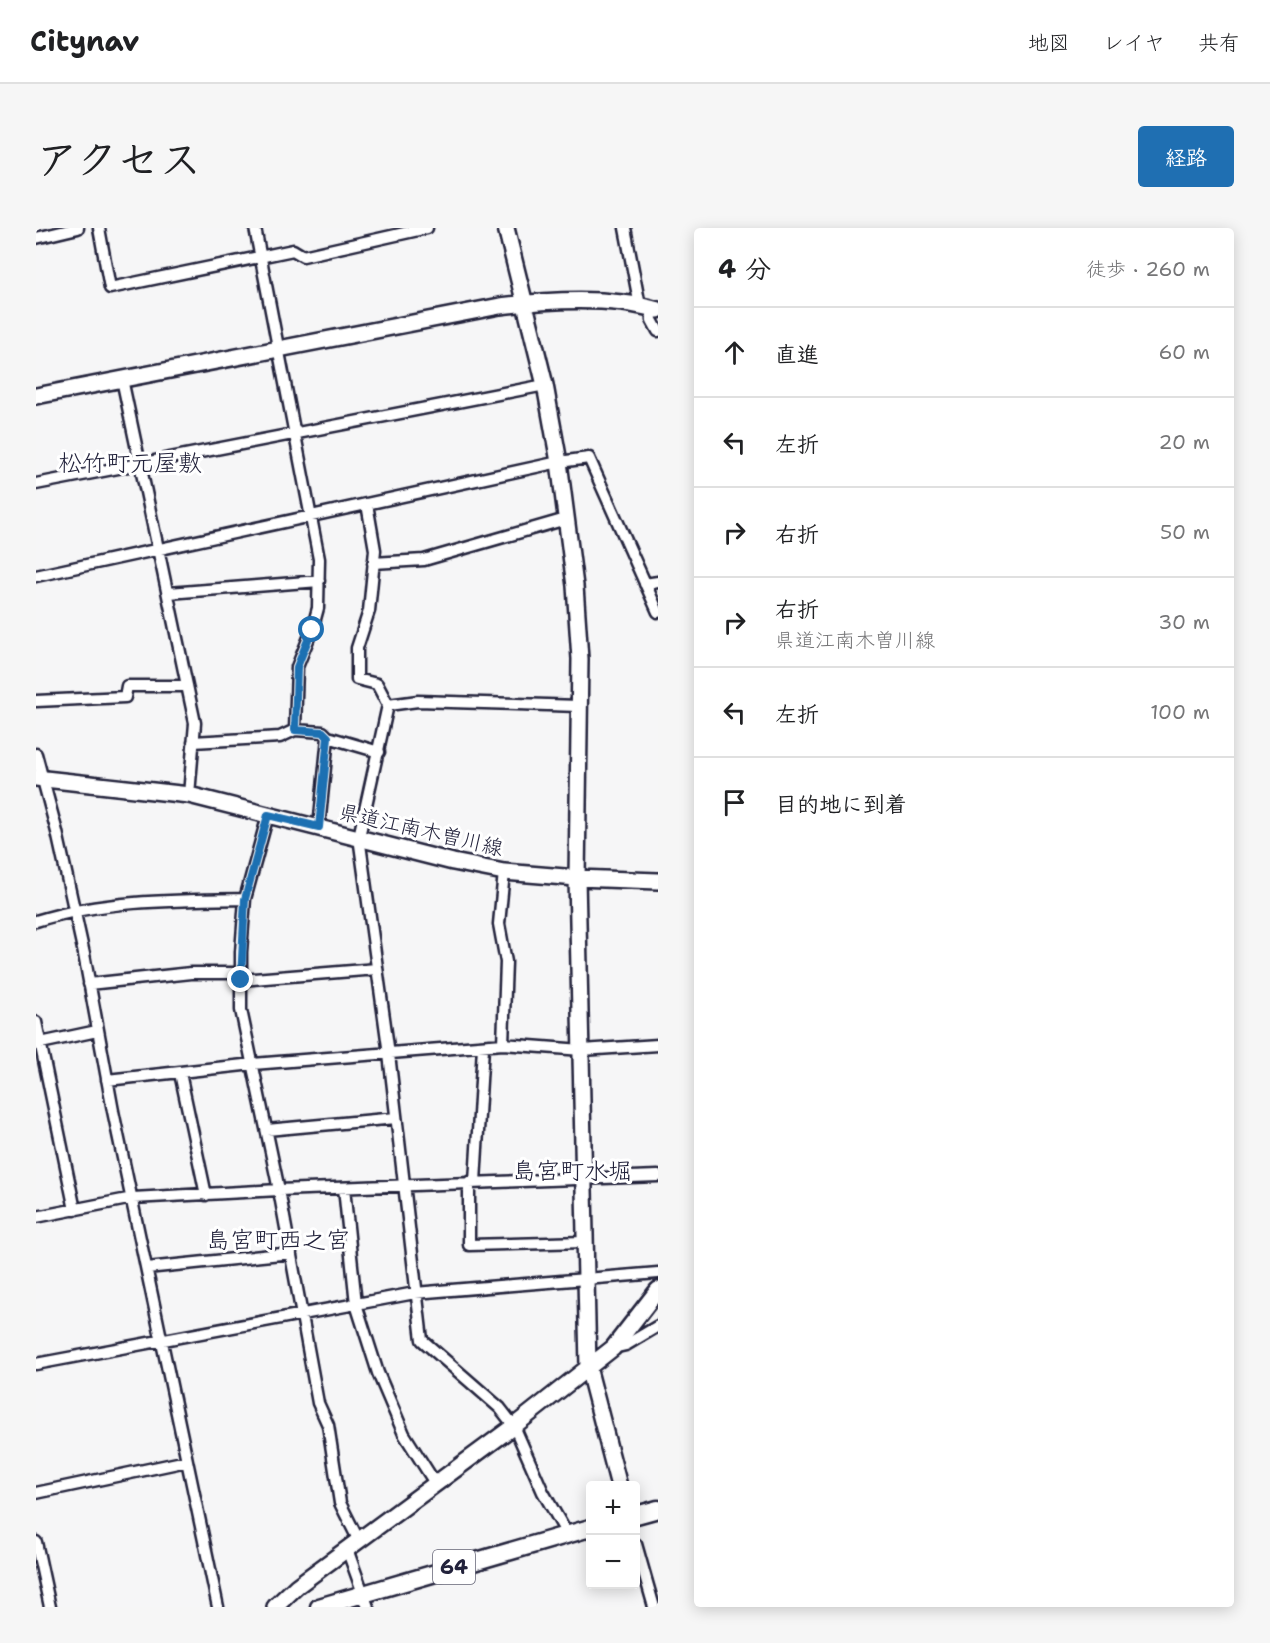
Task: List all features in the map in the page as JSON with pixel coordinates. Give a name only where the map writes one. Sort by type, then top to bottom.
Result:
[{"type":"main road","points":[[640,1514],[658,1509]]},
{"type":"main road","name":"64","points":[[319,1607],[366,1600],[586,1529]]},
{"type":"street","points":[[36,238],[78,228]]},
{"type":"street","points":[[99,228],[110,288],[292,250],[303,256],[427,228]]},
{"type":"street","points":[[255,228],[320,559],[318,608],[297,667],[295,730]]},
{"type":"street","points":[[506,228],[527,302],[545,385],[559,462],[575,586],[580,660],[577,878],[588,1367],[618,1481]]},
{"type":"street","points":[[625,228],[652,320],[658,330]]},
{"type":"street","points":[[36,396],[527,302],[593,302],[650,308]]},
{"type":"street","points":[[122,379],[195,723],[189,795]]},
{"type":"street","points":[[36,484],[545,385]]},
{"type":"street","points":[[36,576],[559,462],[589,458],[658,612]]},
{"type":"street","points":[[367,504],[375,550],[369,611],[357,648],[357,679],[377,684],[388,705],[359,837],[389,1054],[422,1340],[500,1408],[514,1426],[543,1492],[567,1534]]},
{"type":"street","points":[[373,562],[424,560],[566,519]]},
{"type":"street","points":[[169,593],[319,581]]},
{"type":"street","points":[[645,584],[658,582]]},
{"type":"street","points":[[36,701],[125,697],[128,686],[186,686]]},
{"type":"street","points":[[388,705],[418,701],[579,706]]},
{"type":"street","points":[[193,742],[280,737],[295,730],[323,732],[328,737],[379,752]]},
{"type":"street","points":[[319,827],[328,737]]},
{"type":"street","points":[[36,754],[39,778],[57,832],[218,1607]]},
{"type":"street","name":"県道江南木曽川線","points":[[39,778],[189,795],[453,862],[504,872],[658,881]]},
{"type":"street","points":[[268,815],[245,899],[241,1010],[279,1190],[318,1403],[328,1425],[340,1503],[353,1544],[366,1600]]},
{"type":"street","points":[[503,1044],[506,962],[499,924],[504,872]]},
{"type":"street","points":[[36,921],[73,910],[177,900],[245,899]]},
{"type":"street","points":[[89,984],[191,973],[241,976],[377,969]]},
{"type":"street","points":[[36,1022],[38,1044],[75,1210]]},
{"type":"street","points":[[38,1044],[98,1031]]},
{"type":"street","points":[[107,1080],[253,1064],[503,1044],[582,1050],[658,1045]]},
{"type":"street","points":[[483,1047],[469,1245],[585,1242]]},
{"type":"street","points":[[180,1073],[206,1195]]},
{"type":"street","points":[[267,1130],[396,1118]]},
{"type":"street","points":[[36,1217],[133,1198],[279,1190],[658,1176]]},
{"type":"street","points":[[344,1188],[356,1304],[378,1373],[404,1434],[435,1483]]},
{"type":"street","points":[[147,1268],[291,1253]]},
{"type":"street","points":[[36,1364],[415,1293],[658,1273]]},
{"type":"street","points":[[275,1607],[297,1586],[514,1426],[613,1348],[658,1290]]},
{"type":"street","points":[[613,1348],[626,1345],[658,1326]]},
{"type":"street","points":[[36,1493],[187,1461]]},
{"type":"street","points":[[36,1542],[50,1607]]},
{"type":"street","points":[[640,1558],[654,1607]]},
{"type":"district","name":"松竹町元屋敷","points":[[130,463]]},
{"type":"district","name":"島宮町水堀","points":[[572,1171]]},
{"type":"district","name":"島宮町西之宮","points":[[278,1240]]},
{"type":"route","points":[[241,980],[245,899],[268,815],[319,827],[328,737],[323,732],[295,730],[297,667],[312,630]]}]
